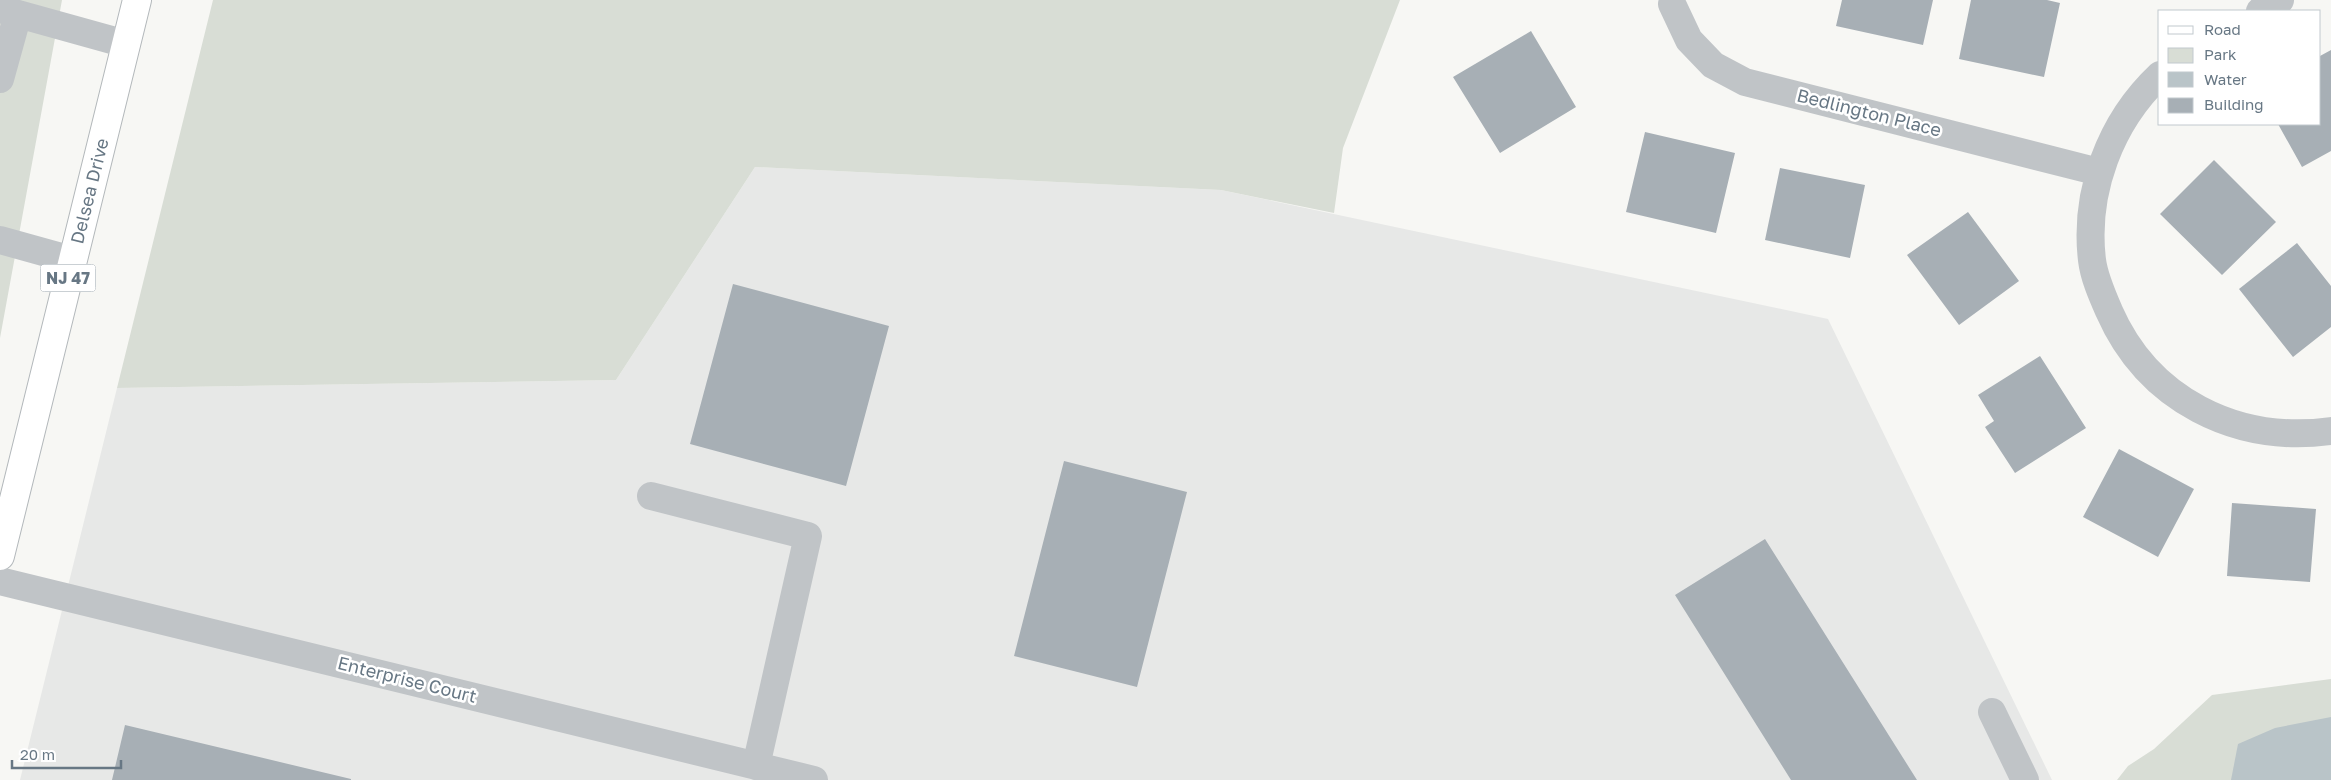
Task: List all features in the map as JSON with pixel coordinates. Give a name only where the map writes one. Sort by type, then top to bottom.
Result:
[{"type":"main road","name":"Delsea Drive","points":[[0,556],[137,0]]},
{"type":"street","points":[[2262,10],[2280,0]]},
{"type":"street","name":"Bedlington Place","points":[[1672,4],[1689,40],[1712,65],[1744,82],[2099,172]]},
{"type":"street","points":[[0,79],[9,12],[126,44]]},
{"type":"street","points":[[2158,77],[2142,92],[2117,128],[2099,172],[2090,221],[2092,262],[2102,296],[2118,332],[2141,362],[2167,390],[2225,422],[2263,431],[2303,435],[2331,431]]},
{"type":"street","points":[[0,240],[72,260]]},
{"type":"street","points":[[651,496],[808,536],[769,772]]},
{"type":"street","name":"Enterprise Court","points":[[0,580],[769,772],[814,780]]},
{"type":"street","points":[[1992,712],[2025,780]]},
{"type":"shaded area","points":[[755,167],[1221,190],[1828,319],[2052,780],[20,780],[117,388],[616,380]]},
{"type":"green space","points":[[0,0],[62,0],[0,338]]},
{"type":"green space","points":[[213,0],[1400,0],[1343,148],[1334,213],[1221,190],[755,167],[616,380],[117,388]]},
{"type":"green space","points":[[2331,679],[2331,780],[2117,780],[2128,766],[2154,749],[2212,695]]},
{"type":"water","points":[[2331,717],[2331,780],[2231,780],[2238,744],[2275,728]]},
{"type":"building","points":[[1842,0],[1933,0],[1923,45],[1836,26]]},
{"type":"building","points":[[1971,0],[2047,0],[2060,3],[2044,77],[1959,59]]},
{"type":"building","points":[[1531,31],[1576,107],[1500,153],[1453,77]]},
{"type":"building","points":[[2331,50],[2331,151],[2302,167],[2279,125],[2321,125],[2321,55]]},
{"type":"building","points":[[1645,132],[1735,153],[1716,233],[1626,212]]},
{"type":"building","points":[[2214,160],[2276,222],[2222,275],[2160,214]]},
{"type":"building","points":[[1780,168],[1865,185],[1850,258],[1765,240]]},
{"type":"building","points":[[1968,212],[2019,281],[1959,325],[1907,255]]},
{"type":"building","points":[[2297,243],[2331,286],[2331,327],[2293,357],[2239,289]]},
{"type":"building","points":[[733,284],[889,326],[846,486],[690,444]]},
{"type":"building","points":[[2040,356],[2086,428],[2015,473],[1985,427],[1994,421],[1978,395]]},
{"type":"building","points":[[2119,449],[2194,489],[2158,557],[2083,517]]},
{"type":"building","points":[[1064,461],[1187,492],[1137,687],[1014,656]]},
{"type":"building","points":[[2232,503],[2316,509],[2310,582],[2227,576]]},
{"type":"building","points":[[1765,539],[1917,780],[1791,780],[1675,595]]},
{"type":"building","points":[[125,725],[351,779],[351,780],[112,780]]}]
